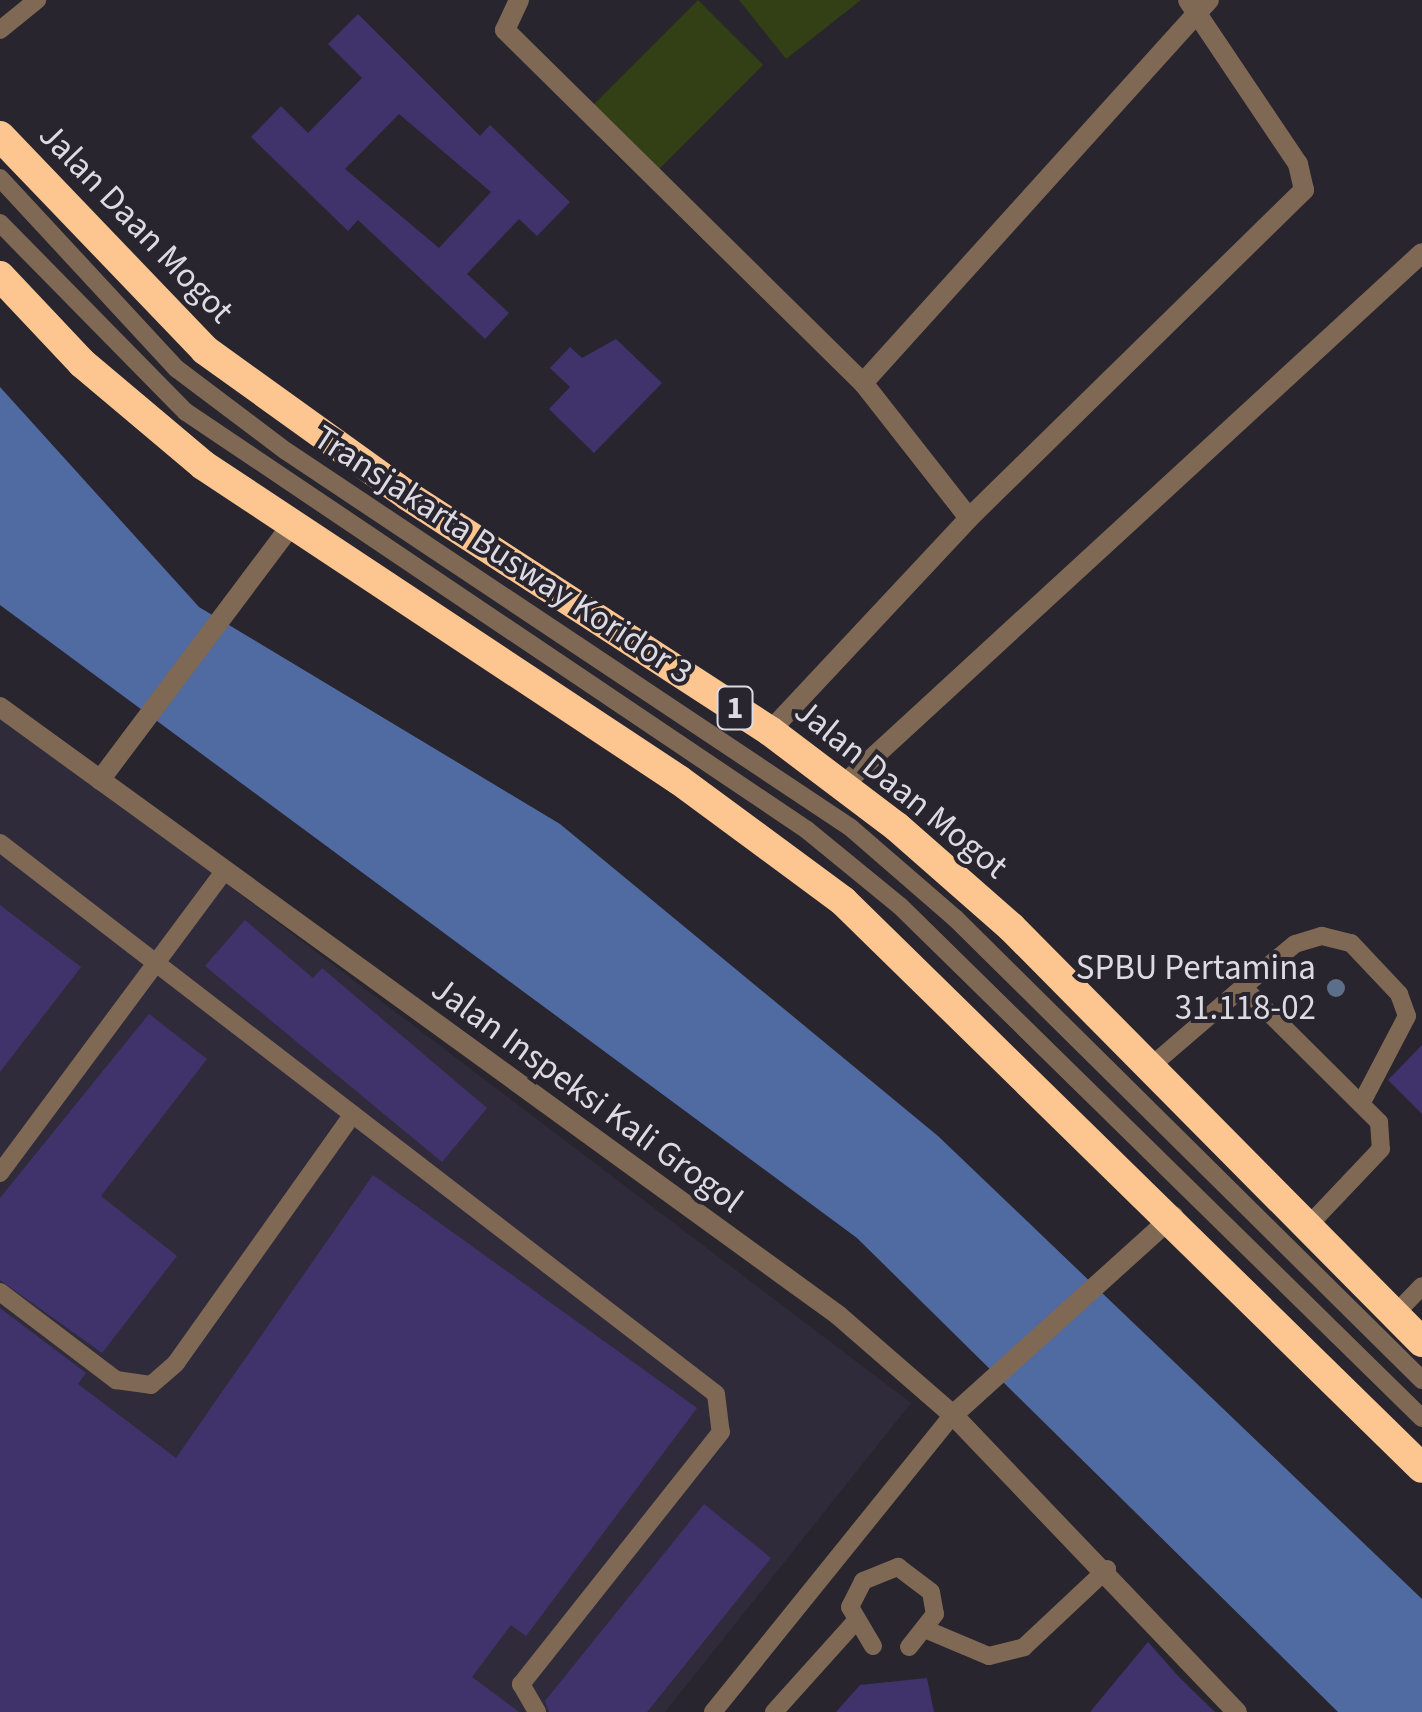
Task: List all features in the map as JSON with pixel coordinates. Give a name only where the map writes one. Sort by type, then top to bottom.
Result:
[{"type":"highway","name":"Jalan Daan Mogot","points":[[0,136],[204,350],[408,496],[770,731],[843,785],[1011,927],[1422,1342]]},
{"type":"highway","points":[[0,276],[136,413],[284,534],[679,780],[843,901],[1173,1216],[1422,1468]]},
{"type":"street","points":[[518,0],[505,30],[862,383],[969,518]]},
{"type":"street","points":[[770,731],[969,518],[1304,190],[1304,174],[1198,4],[862,383]]},
{"type":"street","points":[[843,785],[1422,253]]},
{"type":"street","points":[[106,773],[284,534]]},
{"type":"street","name":"Jalan Inspeksi Kali Grogol","points":[[0,707],[106,773],[222,873],[838,1316],[953,1415],[1107,1569],[1237,1712]]},
{"type":"street","points":[[953,1415],[1173,1216]]},
{"type":"lane","points":[[0,30],[36,0]]},
{"type":"lane","name":"Transjakarta Busway Koridor 3","points":[[0,178],[178,368],[270,440],[851,828],[968,931],[1422,1380]]},
{"type":"lane","name":"Transjakarta Busway Koridor 3","points":[[0,223],[186,412],[806,830],[900,906],[1422,1418]]},
{"type":"lane","points":[[0,843],[697,1376],[725,1413],[721,1432],[525,1677],[521,1696],[536,1712]]},
{"type":"lane","points":[[0,1173],[222,873]]},
{"type":"lane","points":[[1150,1067],[1295,944],[1322,936],[1350,944],[1399,994],[1407,1016],[1361,1104]]},
{"type":"lane","points":[[1243,987],[1361,1104],[1385,1134],[1381,1149],[1307,1227]]},
{"type":"lane","points":[[0,1292],[116,1380],[151,1385],[176,1363],[352,1114]]},
{"type":"lane","points":[[1394,1315],[1422,1286]]},
{"type":"lane","points":[[713,1712],[953,1415]]},
{"type":"lane","points":[[873,1646],[854,1623],[850,1607],[863,1581],[898,1567],[931,1592],[927,1630],[909,1647]]},
{"type":"lane","points":[[927,1630],[990,1656],[1024,1647],[1107,1569]]},
{"type":"lane","points":[[774,1712],[854,1623]]},
{"type":"shaded area","points":[[0,712],[911,1403],[665,1712],[0,1712]]},
{"type":"green space","points":[[698,0],[763,65],[646,182],[581,117]]},
{"type":"green space","points":[[739,0],[861,0],[786,59]]},
{"type":"water","points":[[0,387],[199,607],[560,824],[938,1136],[1422,1599],[1422,1712],[1338,1712],[857,1238],[0,605]]},
{"type":"building","points":[[358,14],[480,136],[490,125],[570,202],[537,236],[519,219],[467,274],[509,313],[485,339],[358,220],[348,231],[251,137],[281,106],[308,133],[362,78],[328,44]],"holes":[[[399,114],[491,192],[439,248],[345,169]]]},
{"type":"building","points":[[616,339],[662,383],[594,453],[549,409],[570,387],[550,368],[570,347],[582,358]]},
{"type":"building","points":[[0,905],[81,967],[0,1072]]},
{"type":"building","points":[[245,920],[313,978],[322,968],[487,1108],[442,1162],[205,966]]},
{"type":"building","points":[[149,1014],[207,1059],[101,1196],[177,1256],[102,1353],[0,1280],[0,1198]]},
{"type":"building","points":[[1422,1045],[1422,1114],[1388,1080]]},
{"type":"building","points":[[373,1175],[697,1408],[526,1636],[511,1625],[472,1677],[519,1712],[0,1712],[0,1308],[86,1373],[78,1384],[176,1458]]},
{"type":"building","points":[[704,1504],[771,1558],[647,1712],[549,1712],[545,1701]]},
{"type":"building","points":[[1148,1642],[1179,1677],[1215,1712],[1090,1712]]},
{"type":"building","points":[[927,1678],[934,1712],[836,1712],[860,1685]]},
{"type":"place","name":"SPBU Pertamina 31.118-02","points":[[1336,988]]}]
